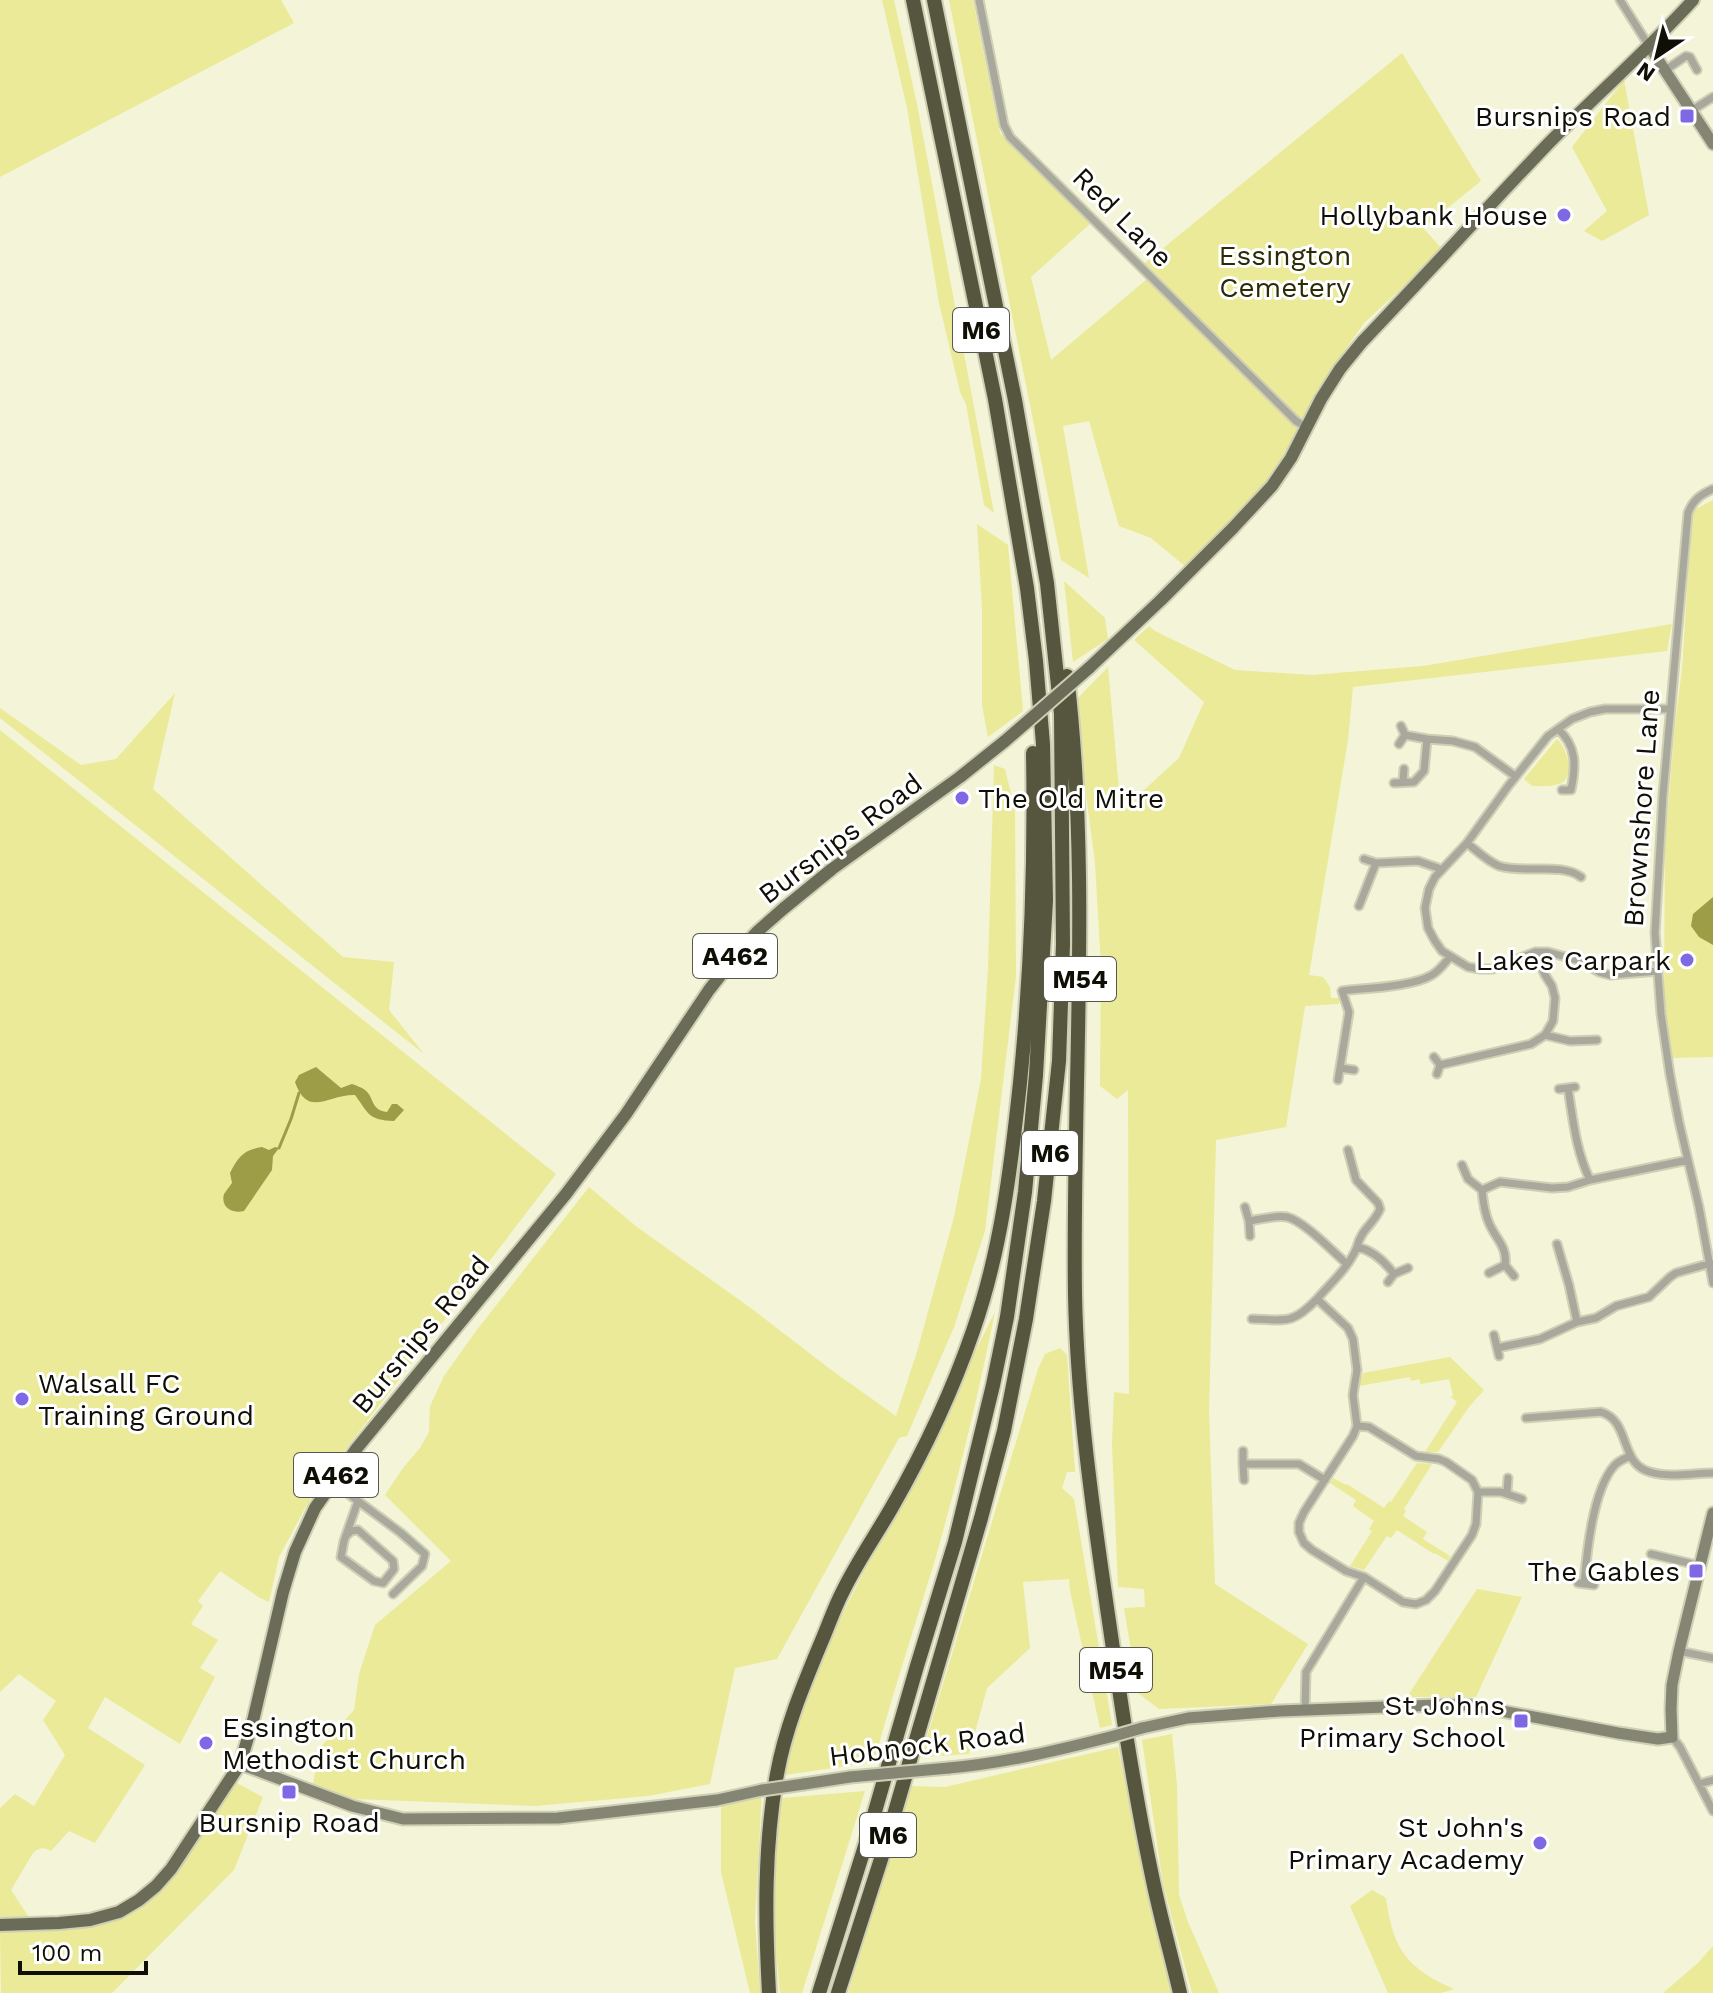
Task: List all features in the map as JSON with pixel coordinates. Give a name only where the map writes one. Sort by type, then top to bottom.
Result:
[{"type":"highway","name":"M6","points":[[819,1993],[955,1542],[1007,1317],[1035,1093],[1046,900],[1043,744],[1021,548],[995,399],[913,0]]},
{"type":"highway","name":"M6","points":[[838,1993],[882,1856],[1004,1431],[1026,1319],[1044,1201],[1059,1061],[1063,944],[1061,714],[1051,618],[1015,400],[934,0]]},
{"type":"highway","name":"M54","points":[[1051,618],[1063,648],[1070,706],[1077,843],[1080,951],[1075,1297],[1083,1424],[1119,1687],[1152,1877],[1180,1993]]},
{"type":"highway","name":"M54","points":[[769,1993],[766,1923],[769,1841],[778,1771],[800,1694],[843,1591],[926,1444],[964,1355],[989,1276],[1002,1219],[1027,1011],[1033,832],[1031,693],[1036,661]]},
{"type":"highway","points":[[1063,944],[1072,993],[1071,1165],[1076,1190]]},
{"type":"highway","points":[[989,1276],[998,1265],[1015,1190],[1025,1116],[1035,1093]]},
{"type":"main road","name":"A462","points":[[1649,46],[1693,0]]},
{"type":"main road","name":"Bursnips Road","points":[[0,1925],[90,1920],[119,1912],[156,1886],[171,1869],[240,1764],[295,1552],[331,1481],[566,1194],[626,1114],[709,990],[737,954],[760,929],[832,869],[1005,741],[1151,610],[1272,486],[1340,369],[1362,342],[1546,147],[1649,46]]},
{"type":"main road","points":[[1649,46],[1713,144]]},
{"type":"main road","points":[[1672,1737],[1671,1695],[1679,1651],[1713,1513]]},
{"type":"main road","name":"Hobnock Road","points":[[240,1764],[352,1806],[403,1819],[558,1818],[717,1800],[850,1777],[989,1765],[1188,1718],[1470,1705],[1632,1735],[1658,1739],[1672,1737]]},
{"type":"street","name":"Red Lane","points":[[979,0],[1004,125],[1010,137],[1296,421],[1306,427]]},
{"type":"street","points":[[1620,0],[1649,46]]},
{"type":"street","points":[[1664,71],[1686,56],[1690,57],[1697,70]]},
{"type":"street","points":[[1691,111],[1713,97]]},
{"type":"street","name":"Brownshore Lane","points":[[1713,489],[1699,496],[1688,513],[1663,795],[1655,933],[1670,1075],[1713,1283]]},
{"type":"street","points":[[1658,971],[1610,975],[1580,961],[1548,952],[1535,952],[1493,969],[1468,967],[1450,957],[1435,941],[1425,908],[1429,889],[1441,869],[1467,843],[1541,744],[1558,729],[1572,719],[1605,709],[1670,709]]},
{"type":"street","points":[[1401,726],[1405,735]]},
{"type":"street","points":[[1558,729],[1566,736],[1575,760],[1571,790],[1562,790]]},
{"type":"street","points":[[1405,735],[1475,747],[1515,776]]},
{"type":"street","points":[[1399,744],[1405,735]]},
{"type":"street","points":[[1404,769],[1399,782],[1414,782],[1424,771],[1427,739]]},
{"type":"street","points":[[1467,843],[1502,867],[1572,870],[1581,877]]},
{"type":"street","points":[[1364,859],[1376,863],[1418,861],[1441,869]]},
{"type":"street","points":[[1572,870],[1578,861]]},
{"type":"street","points":[[1359,906],[1376,863]]},
{"type":"street","points":[[1434,1057],[1438,1069],[1531,1044],[1545,1035],[1553,1021],[1555,998],[1535,952]]},
{"type":"street","points":[[1331,993],[1417,981],[1439,971],[1450,957]]},
{"type":"street","points":[[1338,1080],[1349,1012],[1342,991]]},
{"type":"street","points":[[1545,1035],[1570,1041],[1597,1040]]},
{"type":"street","points":[[1340,1068],[1354,1070]]},
{"type":"street","points":[[1567,1088],[1581,1162],[1590,1180]]},
{"type":"street","points":[[1252,1319],[1294,1319],[1306,1311],[1347,1264],[1360,1235],[1374,1220],[1380,1209],[1378,1203],[1352,1174],[1348,1150]]},
{"type":"street","points":[[1482,1190],[1500,1182],[1568,1187],[1688,1160]]},
{"type":"street","points":[[1462,1165],[1468,1179],[1482,1190],[1490,1227],[1504,1247],[1505,1265],[1514,1276]]},
{"type":"street","points":[[1245,1207],[1250,1236]]},
{"type":"street","points":[[1249,1221],[1291,1218],[1347,1264]]},
{"type":"street","points":[[1557,1244],[1577,1322]]},
{"type":"street","points":[[1357,1247],[1373,1253],[1394,1274]]},
{"type":"street","points":[[1494,1335],[1498,1352],[1540,1339],[1577,1322],[1596,1318],[1616,1306],[1649,1297],[1676,1273],[1711,1263]]},
{"type":"street","points":[[1489,1273],[1505,1265]]},
{"type":"street","points":[[1388,1282],[1394,1274],[1408,1268]]},
{"type":"street","points":[[1317,1299],[1348,1328],[1353,1339],[1357,1370],[1353,1395],[1357,1426],[1301,1517],[1301,1537],[1312,1550],[1339,1567],[1364,1577],[1403,1602],[1416,1604],[1435,1591],[1472,1535],[1476,1524],[1478,1492],[1472,1480],[1446,1462],[1416,1456],[1369,1427],[1357,1426]]},
{"type":"street","points":[[1607,1414],[1612,1404]]},
{"type":"street","points":[[1526,1418],[1601,1412],[1619,1426],[1630,1456],[1643,1470],[1652,1473],[1713,1473]]},
{"type":"street","points":[[1538,1416],[1538,1426]]},
{"type":"street","points":[[1243,1451],[1244,1480]]},
{"type":"street","points":[[1594,1585],[1581,1583],[1589,1530],[1604,1482],[1616,1464],[1630,1456]]},
{"type":"street","points":[[1243,1464],[1299,1464],[1325,1480]]},
{"type":"street","points":[[1507,1493],[1508,1478]]},
{"type":"street","points":[[331,1481],[425,1554],[422,1566],[393,1594]]},
{"type":"street","points":[[1478,1492],[1507,1493],[1522,1499]]},
{"type":"street","points":[[347,1535],[358,1530],[393,1561],[394,1569],[383,1583],[374,1581],[341,1557],[347,1535],[358,1501]]},
{"type":"street","points":[[1651,1554],[1701,1566]]},
{"type":"street","points":[[1305,1711],[1306,1672],[1364,1577]]},
{"type":"street","points":[[1679,1651],[1713,1658]]},
{"type":"street","points":[[1672,1737],[1713,1811]]},
{"type":"street","points":[[1699,1784],[1713,1780]]},
{"type":"green space","points":[[0,0],[281,0],[294,23],[0,177]]},
{"type":"green space","points":[[882,0],[894,0],[917,104],[994,513],[984,505],[966,404],[960,392],[939,303],[907,108]]},
{"type":"green space","points":[[949,0],[973,0],[1000,133],[1091,223],[1031,277],[1051,360],[1147,279],[1299,428],[1265,486],[1186,567],[1151,538],[1119,526],[1089,421],[1063,426],[1089,578],[1061,560]]},
{"type":"green space","name":"Essington Cemetery","points":[[1402,53],[1481,181],[1423,228],[1443,250],[1364,323],[1317,390],[1304,417],[1296,417],[1145,263]]},
{"type":"green space","points":[[1624,80],[1649,215],[1602,241],[1584,231],[1607,211],[1572,147]]},
{"type":"green space","points":[[1713,500],[1713,1057],[1671,1058],[1664,1003],[1665,844],[1682,669],[1692,511]]},
{"type":"green space","points":[[977,524],[1008,545],[1023,711],[988,737],[982,705],[982,608]]},
{"type":"green space","points":[[1064,581],[1105,618],[1108,639],[1073,662]]},
{"type":"green space","points":[[1672,624],[1667,651],[1353,687],[1348,740],[1309,975],[1323,977],[1330,987],[1331,998],[1339,998],[1339,1004],[1305,1006],[1286,1127],[1216,1140],[1209,1411],[1215,1584],[1308,1644],[1271,1704],[1159,1709],[1138,1693],[1124,1608],[1145,1607],[1144,1589],[1118,1587],[1112,1444],[1114,1392],[1129,1394],[1128,1090],[1117,1099],[1100,1086],[1101,966],[1095,863],[1074,702],[1108,667],[1121,811],[1179,758],[1204,702],[1134,640],[1149,626],[1235,670],[1312,675],[1423,666]]},
{"type":"green space","points":[[175,693],[153,789],[343,957],[394,962],[389,1010],[424,1054],[0,718],[0,708],[81,765],[116,759]]},
{"type":"green space","points":[[0,730],[556,1174],[323,1479],[279,1557],[269,1602],[220,1571],[198,1601],[203,1606],[191,1624],[218,1640],[200,1668],[215,1677],[180,1744],[105,1697],[88,1728],[145,1765],[95,1843],[69,1831],[51,1851],[42,1848],[33,1853],[11,1890],[30,1919],[0,1921],[0,1808],[15,1794],[34,1806],[65,1755],[43,1720],[56,1701],[19,1674],[0,1692]]},
{"type":"green space","points":[[1557,739],[1567,756],[1568,776],[1556,785],[1532,786],[1524,779]]},
{"type":"green space","points":[[994,765],[1005,769],[1015,810],[1016,976],[985,1231],[954,1327],[907,1436],[899,1438],[777,1659],[735,1668],[710,1784],[648,1796],[535,1806],[355,1799],[313,1786],[318,1750],[354,1710],[359,1674],[375,1625],[451,1561],[385,1495],[429,1432],[430,1406],[444,1376],[589,1187],[637,1227],[896,1416],[954,1217],[981,1079],[988,968]]},
{"type":"green space","points":[[995,1312],[951,1501],[874,1762],[785,1775],[798,1721],[820,1662]]},
{"type":"green space","points":[[1060,1348],[1067,1355],[1075,1472],[1067,1472],[1062,1488],[1074,1499],[1112,1725],[1100,1728],[1069,1579],[1023,1582],[1030,1648],[987,1688],[969,1754],[921,1757],[1038,1369],[1045,1354]]},
{"type":"green space","points":[[1450,1357],[1484,1390],[1438,1452],[1425,1452],[1457,1402],[1451,1397],[1449,1379],[1421,1384],[1419,1379],[1411,1381],[1410,1377],[1359,1386],[1363,1373]]},
{"type":"green space","points":[[1417,1463],[1432,1464],[1404,1509],[1403,1516],[1427,1532],[1423,1539],[1450,1556],[1448,1561],[1397,1530],[1391,1538],[1387,1536],[1364,1570],[1350,1566],[1372,1531],[1369,1529],[1374,1521],[1353,1506],[1356,1500],[1330,1483],[1333,1478],[1384,1508]]},
{"type":"green space","points":[[1477,1589],[1522,1597],[1476,1697],[1407,1697]]},
{"type":"green space","points":[[1172,1734],[1177,1785],[1179,1895],[1219,1993],[1192,1993],[1163,1884],[1142,1740]]},
{"type":"green space","points":[[1118,1747],[1172,1993],[848,1993],[910,1786],[945,1787]]},
{"type":"green space","points":[[235,1782],[263,1797],[234,1870],[112,1993],[1,1993],[0,1930],[56,1928],[113,1921],[145,1903]]},
{"type":"green space","points":[[762,1790],[755,1921],[760,1993],[750,1993],[721,1872],[721,1806]]},
{"type":"green space","points":[[865,1791],[802,1993],[780,1993],[772,1908],[773,1853],[782,1798]]},
{"type":"green space","points":[[1372,1890],[1386,1898],[1393,1931],[1405,1955],[1424,1973],[1454,1989],[1441,1993],[1388,1993],[1350,1906]]},
{"type":"green space","points":[[1713,1946],[1713,1993],[1663,1993],[1698,1963]]},
{"type":"shaded area","points":[[1713,897],[1713,945],[1699,937],[1691,926],[1693,914]]},
{"type":"shaded area","points":[[316,1067],[341,1088],[352,1084],[363,1089],[382,1111],[387,1112],[392,1104],[404,1110],[394,1121],[370,1115],[355,1095],[320,1102],[306,1100],[295,1082],[299,1075]]},
{"type":"shaded area","points":[[262,1147],[269,1150],[279,1148],[273,1156],[272,1170],[244,1211],[232,1211],[223,1199],[232,1183],[230,1173],[242,1155]]},
{"type":"waterway","points":[[279,1148],[299,1093]]},
{"type":"place","name":"Bursnips Road","points":[[1687,116]]},
{"type":"place","name":"Hollybank House","points":[[1564,215]]},
{"type":"place","name":"The Old Mitre","points":[[962,798]]},
{"type":"place","name":"Lakes Carpark","points":[[1687,960]]},
{"type":"place","name":"Walsall FC Training Ground","points":[[22,1399]]},
{"type":"place","name":"The Gables","points":[[1696,1571]]},
{"type":"place","name":"St Johns Primary School","points":[[1521,1721]]},
{"type":"place","name":"Essington Methodist Church","points":[[206,1743]]},
{"type":"place","name":"Bursnip Road","points":[[289,1792]]},
{"type":"place","name":"St John's Primary Academy","points":[[1540,1843]]}]
